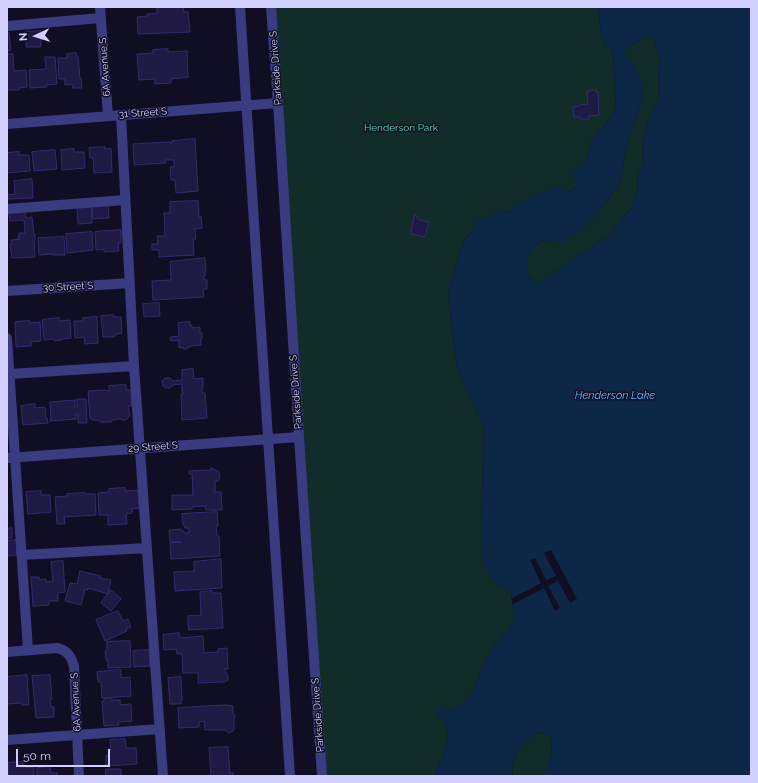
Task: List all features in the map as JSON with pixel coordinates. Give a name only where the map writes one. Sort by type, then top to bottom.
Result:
[{"type":"street","name":"6A Avenue S","points":[[100,7],[108,116]]},
{"type":"street","points":[[240,7],[290,776]]},
{"type":"street","name":"Parkside Drive S","points":[[271,7],[322,776]]},
{"type":"street","points":[[7,26],[101,18]]},
{"type":"street","name":"31 Street S","points":[[7,124],[278,103]]},
{"type":"street","points":[[121,115],[134,366],[163,776]]},
{"type":"street","points":[[7,209],[125,200]]},
{"type":"street","name":"30 Street S","points":[[7,291],[130,284]]},
{"type":"street","points":[[7,338],[10,374],[11,458],[22,555],[28,650],[7,652]]},
{"type":"street","points":[[10,374],[134,366]]},
{"type":"street","name":"29 Street S","points":[[11,458],[299,437]]},
{"type":"street","points":[[22,555],[147,548]]},
{"type":"street","name":"6A Avenue S","points":[[28,650],[57,648],[68,653],[71,658],[74,666],[79,776]]},
{"type":"street","points":[[7,740],[160,729]]},
{"type":"green space","name":"Henderson Park","points":[[271,7],[598,7],[601,34],[606,47],[611,47],[612,50],[616,110],[589,145],[589,155],[585,162],[571,175],[575,178],[575,187],[569,192],[562,190],[559,186],[510,212],[495,212],[465,239],[460,251],[448,294],[457,367],[484,428],[481,528],[491,580],[510,590],[515,616],[508,631],[499,640],[487,657],[474,689],[467,700],[458,708],[448,711],[435,712],[445,721],[448,734],[446,748],[435,776],[322,776]]},
{"type":"green space","points":[[650,36],[655,41],[660,59],[658,72],[659,98],[647,124],[643,141],[642,168],[638,174],[637,193],[631,209],[622,218],[611,234],[541,281],[534,281],[527,275],[527,260],[534,247],[542,241],[553,242],[581,230],[614,192],[621,179],[626,147],[643,96],[635,67],[626,55],[626,50],[643,38]]},
{"type":"green space","points":[[537,732],[546,734],[551,739],[552,751],[549,766],[542,776],[512,776],[514,758],[519,749]]},
{"type":"water","name":"Henderson Lake","points":[[598,7],[751,7],[751,776],[542,776],[549,766],[552,750],[551,739],[546,734],[538,732],[519,749],[514,758],[512,776],[435,776],[446,748],[448,734],[445,721],[435,712],[441,708],[448,711],[458,708],[467,700],[474,689],[487,657],[499,640],[508,631],[515,616],[510,590],[491,580],[483,561],[481,528],[484,428],[457,367],[448,294],[460,251],[465,239],[474,230],[475,222],[486,217],[490,218],[500,209],[504,213],[510,212],[512,207],[526,199],[559,186],[562,190],[569,192],[575,187],[575,178],[571,175],[582,166],[587,159],[589,145],[616,110],[612,50],[611,47],[606,47],[601,34]],"holes":[[[650,36],[655,41],[660,59],[658,72],[659,98],[647,124],[643,141],[642,168],[638,174],[637,193],[631,209],[622,218],[611,234],[541,281],[534,281],[527,275],[527,260],[534,247],[542,241],[565,241],[581,230],[614,192],[621,179],[626,147],[643,96],[642,80],[626,55],[626,50],[643,38]]]},
{"type":"pier","points":[[551,550],[577,599],[570,603],[558,581],[548,586],[560,608],[555,611],[544,588],[513,604],[511,599],[541,583],[530,560],[535,558],[546,580],[556,576],[544,553]]},
{"type":"building","points":[[157,7],[183,7],[184,12],[188,12],[190,32],[138,34],[137,17],[157,13]]},
{"type":"building","points":[[41,31],[41,47],[26,47],[26,32]]},
{"type":"building","points":[[9,33],[11,50],[7,51],[7,34]]},
{"type":"building","points":[[168,49],[168,52],[187,51],[188,77],[171,79],[171,83],[155,84],[155,79],[139,80],[137,54],[153,53],[153,50]]},
{"type":"building","points":[[76,53],[78,57],[82,88],[73,88],[72,84],[65,85],[65,79],[59,79],[58,58],[67,58],[67,54]]},
{"type":"building","points":[[7,54],[13,54],[14,71],[26,70],[27,87],[19,88],[19,90],[7,90]]},
{"type":"building","points":[[45,57],[55,57],[57,84],[46,85],[47,87],[30,88],[29,70],[46,69]]},
{"type":"building","points":[[596,90],[596,92],[598,92],[599,115],[588,116],[589,119],[574,117],[573,107],[588,104],[587,92]]},
{"type":"building","points":[[195,139],[198,191],[176,193],[175,180],[171,180],[170,167],[174,167],[174,160],[165,160],[166,163],[134,165],[133,144],[172,143],[172,141]]},
{"type":"building","points":[[105,147],[105,149],[111,148],[112,172],[94,173],[93,158],[90,158],[89,148]]},
{"type":"building","points":[[74,149],[74,152],[84,152],[85,168],[62,170],[61,150]]},
{"type":"building","points":[[55,150],[57,169],[34,171],[32,152]]},
{"type":"building","points":[[19,152],[19,155],[29,155],[30,171],[7,173],[7,153]]},
{"type":"building","points":[[32,179],[33,198],[7,199],[7,195],[15,194],[14,181]]},
{"type":"building","points":[[198,201],[199,217],[201,216],[202,228],[195,229],[196,239],[193,239],[194,255],[159,257],[159,250],[152,250],[152,244],[158,244],[157,236],[165,236],[164,213],[170,213],[170,202]]},
{"type":"building","points":[[108,204],[109,218],[93,219],[92,206]]},
{"type":"building","points":[[91,207],[92,223],[78,224],[77,208]]},
{"type":"building","points":[[25,211],[26,218],[32,217],[35,234],[35,257],[12,258],[10,244],[12,244],[11,240],[20,239],[18,239],[19,233],[25,233],[24,220],[10,221],[9,212]]},
{"type":"building","points":[[415,214],[419,220],[429,222],[425,237],[411,234]]},
{"type":"building","points":[[121,230],[121,243],[118,243],[119,251],[104,252],[104,249],[96,250],[95,232]]},
{"type":"building","points":[[92,232],[93,250],[67,253],[66,234]]},
{"type":"building","points":[[64,237],[65,255],[39,255],[38,238]]},
{"type":"building","points":[[205,258],[206,271],[204,280],[207,280],[207,289],[203,289],[204,297],[153,300],[152,281],[171,280],[170,262]]},
{"type":"building","points":[[159,303],[160,316],[144,317],[143,304]]},
{"type":"building","points":[[114,315],[114,317],[121,317],[122,333],[116,334],[113,337],[103,337],[101,316]]},
{"type":"building","points":[[97,317],[98,343],[85,344],[84,337],[75,338],[74,321],[83,321],[83,318]]},
{"type":"building","points":[[59,318],[59,321],[70,320],[71,338],[54,341],[54,339],[44,340],[42,320]]},
{"type":"building","points":[[30,321],[30,323],[40,322],[41,341],[31,342],[31,346],[16,347],[15,322]]},
{"type":"building","points":[[190,322],[190,326],[192,325],[192,328],[200,327],[200,333],[202,333],[201,345],[190,346],[187,347],[187,349],[183,349],[183,347],[179,348],[179,340],[171,341],[170,337],[179,336],[178,323]]},
{"type":"building","points":[[193,369],[194,379],[203,378],[202,393],[205,393],[207,418],[182,420],[182,384],[173,385],[170,388],[166,388],[163,386],[162,381],[165,378],[170,378],[173,381],[182,380],[182,370]]},
{"type":"building","points":[[126,385],[126,390],[131,390],[132,406],[128,406],[130,415],[126,420],[119,418],[112,420],[111,422],[101,422],[90,418],[88,391],[109,391],[109,386]]},
{"type":"building","points":[[77,399],[86,399],[87,423],[78,423],[78,414],[76,414],[76,419],[50,421],[50,402],[75,400],[75,407],[77,407]]},
{"type":"building","points":[[35,404],[35,408],[45,407],[48,423],[23,425],[21,406]]},
{"type":"building","points":[[211,468],[219,472],[220,477],[218,481],[215,482],[215,492],[221,492],[222,510],[206,510],[205,506],[192,507],[192,509],[172,510],[172,495],[193,495],[192,474],[189,474],[189,471],[211,470]]},
{"type":"building","points":[[125,488],[125,491],[138,490],[139,508],[132,509],[132,513],[126,514],[127,524],[108,525],[108,515],[99,515],[98,493],[109,492],[109,489]]},
{"type":"building","points":[[41,491],[41,495],[50,495],[51,512],[28,514],[26,492]]},
{"type":"building","points":[[67,494],[95,494],[96,515],[64,517],[65,524],[57,524],[55,497],[67,496]]},
{"type":"building","points":[[217,512],[218,526],[216,526],[217,536],[219,536],[220,556],[171,559],[170,543],[181,542],[170,542],[169,530],[181,529],[185,533],[189,533],[189,528],[185,528],[183,525],[182,514]]},
{"type":"building","points":[[12,528],[12,538],[7,538],[7,529]]},
{"type":"building","points":[[16,540],[17,555],[7,556],[7,541]]},
{"type":"building","points":[[221,559],[222,588],[175,591],[174,572],[194,571],[194,562]]},
{"type":"building","points":[[63,561],[65,592],[58,593],[58,601],[49,601],[49,605],[33,606],[31,577],[39,577],[39,580],[46,579],[46,582],[53,581],[51,562]]},
{"type":"building","points":[[80,571],[111,580],[108,594],[88,588],[88,590],[85,589],[81,605],[65,601],[70,583],[77,584]]},
{"type":"building","points":[[111,590],[121,599],[111,611],[101,603]]},
{"type":"building","points":[[212,591],[212,593],[221,593],[223,628],[189,630],[188,616],[201,615],[200,592]]},
{"type":"building","points":[[118,611],[123,621],[128,619],[131,627],[126,629],[127,631],[105,641],[96,620]]},
{"type":"building","points":[[179,633],[180,638],[203,636],[204,653],[218,652],[218,649],[227,648],[228,669],[224,669],[228,676],[228,680],[225,682],[198,683],[198,673],[183,673],[182,654],[177,654],[176,649],[164,650],[163,635]]},
{"type":"building","points":[[130,641],[131,667],[108,668],[108,660],[106,660],[105,651],[107,650],[107,642]]},
{"type":"building","points":[[149,650],[150,666],[134,667],[133,651]]},
{"type":"building","points":[[121,670],[121,678],[130,677],[131,696],[102,698],[101,682],[98,682],[97,672]]},
{"type":"building","points":[[27,675],[29,705],[22,705],[22,703],[7,704],[7,677]]},
{"type":"building","points":[[50,675],[52,699],[50,699],[51,707],[54,707],[54,717],[36,718],[32,676]]},
{"type":"building","points":[[181,677],[181,704],[170,704],[168,678]]},
{"type":"building","points":[[111,698],[111,700],[120,700],[120,705],[131,704],[132,721],[118,722],[119,725],[104,726],[102,701],[104,701],[104,699]]},
{"type":"building","points":[[226,705],[233,706],[233,714],[235,715],[234,729],[229,733],[225,730],[205,730],[204,721],[199,722],[199,727],[179,728],[178,708]]},
{"type":"building","points":[[125,739],[126,748],[136,748],[137,764],[106,766],[106,755],[109,755],[108,752],[111,752],[110,740]]},
{"type":"building","points":[[228,747],[230,773],[233,773],[233,776],[211,776],[209,748]]},
{"type":"building","points":[[23,762],[23,768],[34,767],[34,776],[8,776],[8,763]]},
{"type":"building","points":[[50,767],[51,773],[57,773],[57,776],[37,776],[37,768]]},
{"type":"building","points":[[106,769],[121,769],[122,776],[106,776]]}]
